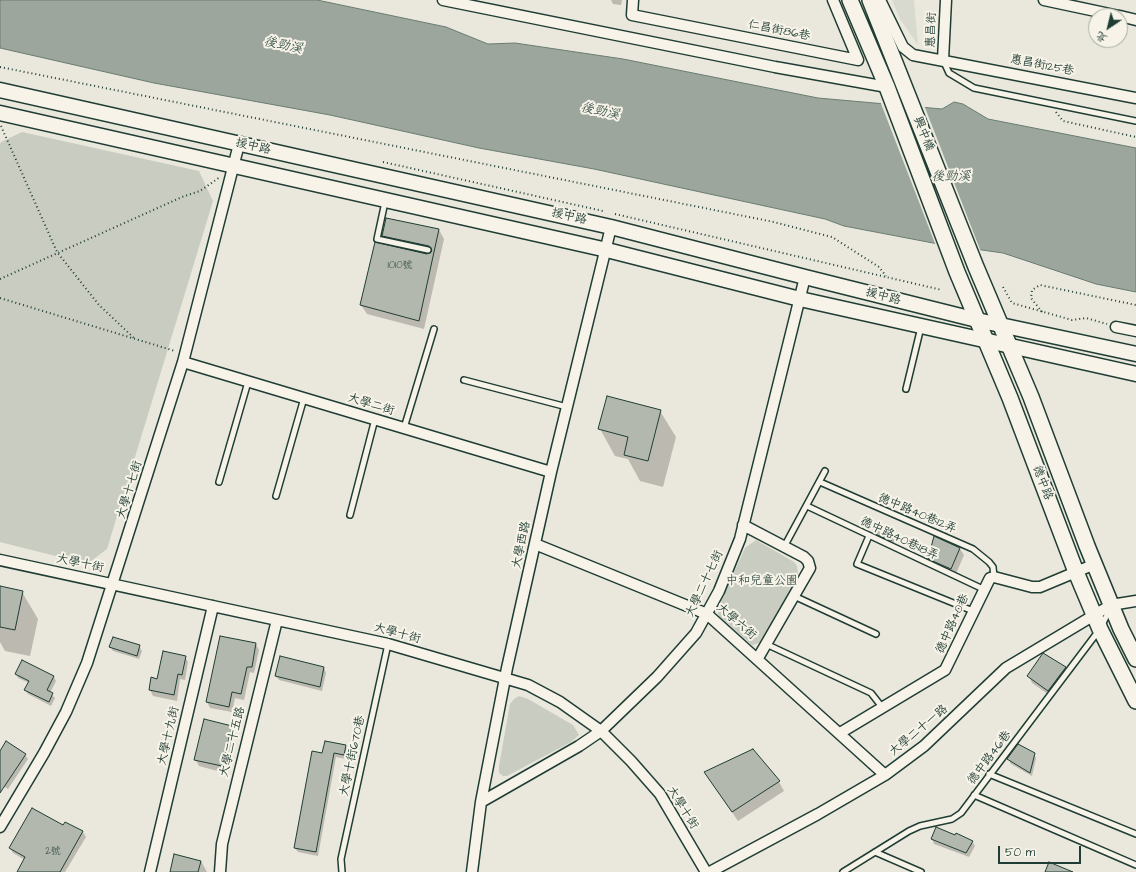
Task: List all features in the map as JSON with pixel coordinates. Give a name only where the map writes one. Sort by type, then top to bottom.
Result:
[{"type":"main road","name":"興中橋","points":[[850,0],[887,87],[954,263]]},
{"type":"main road","name":"興中橋","points":[[870,0],[976,267]]},
{"type":"main road","name":"德中路","points":[[954,263],[985,341],[1010,398],[1093,615],[1136,701]]},
{"type":"main road","name":"德中路","points":[[976,267],[1011,347],[1111,606],[1136,659]]},
{"type":"street","points":[[443,0],[775,67],[887,87]]},
{"type":"street","name":"仁昌街86巷","points":[[633,0],[632,15],[858,60],[833,0]]},
{"type":"street","name":"惠昌街125巷","points":[[880,0],[904,47],[913,55],[1136,98]]},
{"type":"street","name":"惠昌街","points":[[944,60],[946,0]]},
{"type":"street","points":[[1044,0],[1093,5]]},
{"type":"street","name":"援中路","points":[[0,91],[611,227],[805,278],[977,320],[1136,354]]},
{"type":"street","name":"援中路","points":[[0,114],[607,250],[800,299],[1136,374]]},
{"type":"street","name":"大學十七街","points":[[0,827],[44,753],[66,712],[87,663],[114,584],[185,358],[239,144]]},
{"type":"street","name":"大學西路","points":[[472,872],[481,802],[505,678],[551,472],[607,250],[611,227]]},
{"type":"street","name":"大學二十七街","points":[[481,802],[579,746],[601,731],[657,678],[696,633],[719,591],[740,539],[805,278]]},
{"type":"street","points":[[1116,327],[1136,331]]},
{"type":"street","name":"大學二街","points":[[185,358],[248,382],[551,472]]},
{"type":"street","points":[[743,525],[784,546],[808,561],[810,568],[808,574],[758,658]]},
{"type":"street","name":"大學六街","points":[[535,544],[707,614],[758,658],[885,774]]},
{"type":"street","name":"大學十街","points":[[0,560],[388,644],[528,685],[560,702],[601,731],[631,761],[660,794],[706,872]]},
{"type":"street","points":[[994,577],[1032,587],[1040,587],[1095,564]]},
{"type":"street","name":"德中路40巷","points":[[840,733],[945,670],[983,589],[990,578],[994,577]]},
{"type":"street","name":"大學二十一路","points":[[710,872],[818,814],[885,774],[924,746],[1006,668],[1093,615],[1111,606],[1136,601]]},
{"type":"street","name":"大學十九街","points":[[150,872],[213,606]]},
{"type":"street","name":"大學二十五路","points":[[220,872],[222,844],[277,620]]},
{"type":"lane","points":[[944,60],[949,73],[974,88],[1136,121]]},
{"type":"lane","points":[[386,201],[378,239],[428,250]]},
{"type":"lane","points":[[906,389],[921,327]]},
{"type":"lane","points":[[404,428],[434,329]]},
{"type":"lane","points":[[464,380],[567,407]]},
{"type":"lane","points":[[219,482],[248,382]]},
{"type":"lane","points":[[276,496],[304,398]]},
{"type":"lane","points":[[350,515],[374,419]]},
{"type":"lane","points":[[784,546],[825,471]]},
{"type":"lane","name":"德中路40巷12弄","points":[[820,482],[973,549],[993,567],[994,577]]},
{"type":"lane","name":"德中路40巷18弄","points":[[807,506],[983,589]]},
{"type":"lane","points":[[869,536],[857,564],[973,611]]},
{"type":"lane","points":[[794,596],[876,634]]},
{"type":"lane","name":"德中路46巷","points":[[843,872],[920,826],[952,819],[961,813],[1100,629],[1111,606]]},
{"type":"lane","name":"大學十街670巷","points":[[342,872],[341,859],[388,644]]},
{"type":"lane","points":[[766,644],[871,693],[882,707]]},
{"type":"lane","points":[[990,774],[1136,834]]},
{"type":"lane","points":[[974,795],[1136,865]]},
{"type":"lane","points":[[875,852],[920,872]]},
{"type":"path","points":[[0,67],[774,222],[832,237],[879,267],[887,277]]},
{"type":"path","points":[[1050,104],[1063,121],[1136,137]]},
{"type":"path","points":[[0,123],[57,252],[99,305],[135,339]]},
{"type":"path","points":[[0,279],[182,196],[200,191],[234,167]]},
{"type":"path","points":[[856,270],[942,290]]},
{"type":"path","points":[[1042,312],[1031,298],[1032,290],[1040,285],[1136,305]]},
{"type":"path","points":[[1003,287],[1012,304],[1072,320],[1086,318],[1116,327]]},
{"type":"path","points":[[0,298],[135,339],[185,358]]},
{"type":"shaded area","points":[[892,0],[914,0],[918,45],[900,19]]},
{"type":"green space","points":[[22,132],[199,171],[213,201],[107,549],[87,564],[0,542],[0,144],[1,142]]},
{"type":"green space","name":"中和兒童公園","points":[[756,540],[794,562],[797,566],[798,574],[795,585],[759,643],[752,645],[719,616],[717,609],[745,548]]},
{"type":"green space","points":[[519,696],[528,699],[573,725],[579,735],[571,742],[507,776],[503,776],[499,773],[499,766],[510,704]]},
{"type":"water","name":"後勁溪","points":[[0,0],[317,0],[446,27],[488,44],[515,43],[623,59],[818,98],[942,109],[954,102],[963,104],[988,119],[1136,148],[1136,292],[1096,284],[1003,253],[933,243],[844,226],[825,219],[594,169],[479,148],[330,115],[154,83],[0,48]]},
{"type":"pier","points":[[880,101],[924,105],[981,252],[936,246]]},
{"type":"building","points":[[386,218],[439,229],[419,321],[360,305],[375,242],[427,254],[432,251],[429,246],[382,236]]},
{"type":"building","points":[[607,396],[661,410],[648,461],[624,455],[628,437],[598,429]]},
{"type":"building","points":[[878,525],[894,532],[891,541],[875,534]]},
{"type":"building","points":[[934,536],[960,548],[951,569],[928,559]]},
{"type":"building","points":[[0,586],[23,591],[15,630],[0,627]]},
{"type":"building","points":[[220,636],[256,643],[252,667],[247,667],[241,694],[232,692],[229,707],[206,702]]},
{"type":"building","points":[[113,637],[140,645],[137,656],[109,647]]},
{"type":"building","points":[[163,651],[186,656],[182,675],[178,674],[174,695],[149,690],[151,677],[157,679]]},
{"type":"building","points":[[1043,653],[1066,667],[1048,691],[1027,676]]},
{"type":"building","points":[[280,656],[324,667],[320,687],[275,676]]},
{"type":"building","points":[[22,660],[54,676],[47,690],[53,693],[49,702],[24,690],[29,681],[15,674]]},
{"type":"building","points":[[204,719],[232,726],[222,766],[194,760]]},
{"type":"building","points":[[6,741],[26,754],[0,793],[0,751]]},
{"type":"building","points":[[325,741],[346,745],[344,755],[334,753],[316,852],[294,848],[312,751],[322,753]]},
{"type":"building","points":[[1018,744],[1035,753],[1030,773],[1007,759]]},
{"type":"building","points":[[753,749],[780,781],[732,812],[704,772]]},
{"type":"building","points":[[32,808],[63,825],[65,822],[83,831],[60,872],[17,872],[25,857],[9,848]]},
{"type":"building","points":[[936,827],[955,835],[956,833],[973,841],[966,853],[931,839]]},
{"type":"building","points":[[174,854],[201,861],[198,872],[170,872]]},
{"type":"building","points":[[1049,862],[1073,872],[1045,872]]}]
